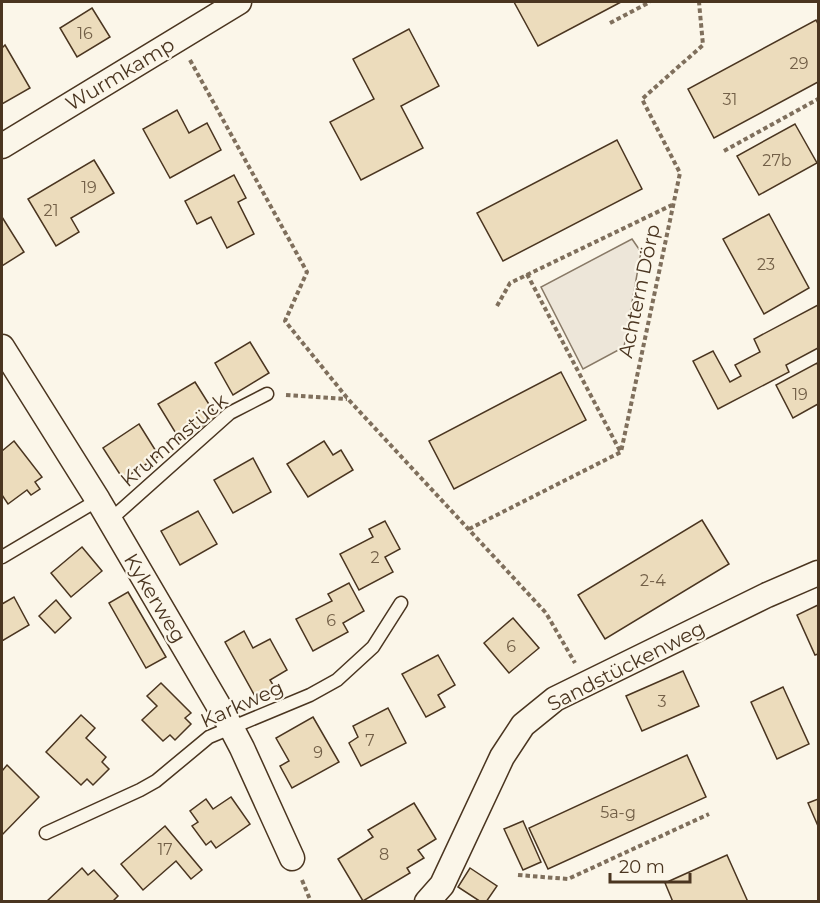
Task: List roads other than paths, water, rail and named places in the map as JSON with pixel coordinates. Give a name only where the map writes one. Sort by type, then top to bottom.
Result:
[{"type":"street","name":"Wurmkamp","points":[[2,146],[239,2]]},
{"type":"street","name":"Kykerweg","points":[[2,347],[104,510],[231,727],[292,858]]},
{"type":"street","name":"Sandstückenweg","points":[[427,902],[442,885],[502,757],[523,724],[555,699],[767,595],[819,573]]},
{"type":"lane","name":"Krummstück","points":[[2,557],[104,510],[230,413],[267,393]]},
{"type":"lane","name":"Karkweg","points":[[46,833],[156,781],[209,737],[337,681],[373,647],[401,603]]}]
